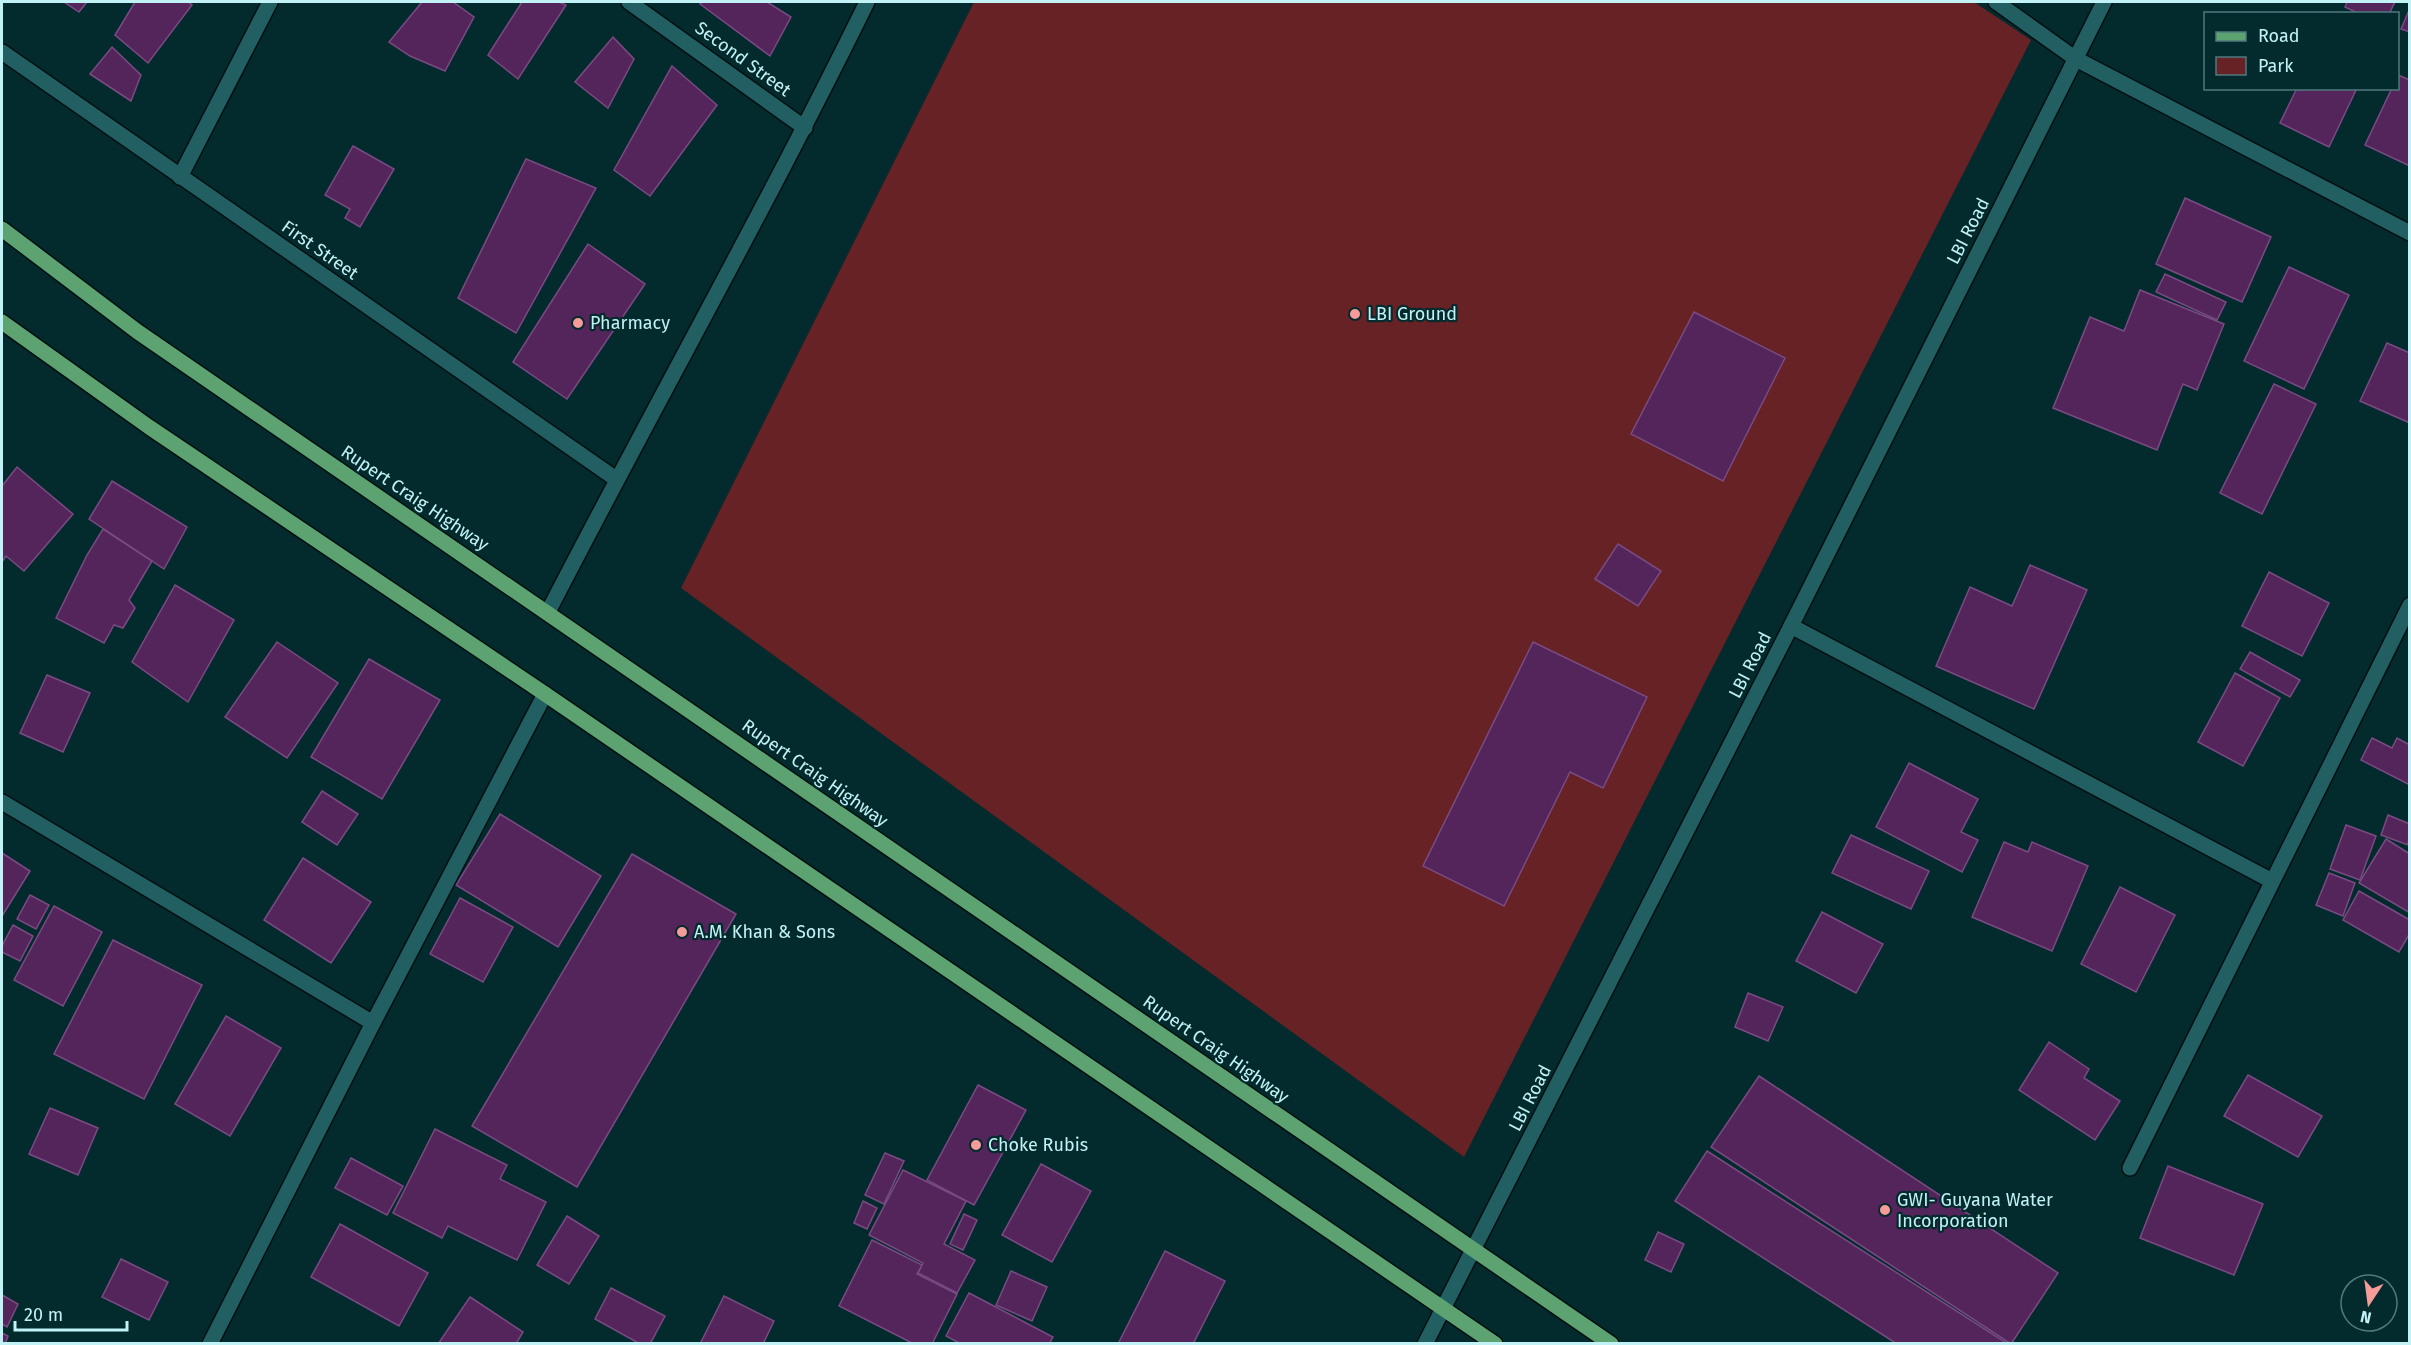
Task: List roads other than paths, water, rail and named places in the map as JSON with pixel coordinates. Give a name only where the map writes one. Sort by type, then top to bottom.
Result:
[{"type":"main road","name":"Rupert Craig Highway","points":[[2,229],[138,332],[1611,1344]]},
{"type":"main road","points":[[2,322],[149,427],[545,694],[1495,1344]]},
{"type":"street","points":[[180,177],[270,2]]},
{"type":"street","name":"Second Street","points":[[629,2],[805,128]]},
{"type":"street","points":[[548,612],[616,479],[805,128],[867,2]]},
{"type":"street","points":[[1996,2],[2076,59],[2409,233]]},
{"type":"street","name":"LBI Road","points":[[1425,1344],[1791,626],[2104,2]]},
{"type":"street","name":"First Street","points":[[2,52],[616,479]]},
{"type":"street","points":[[2130,1168],[2409,605]]},
{"type":"street","points":[[1791,626],[2272,881]]},
{"type":"street","points":[[210,1344],[373,1023],[545,694]]},
{"type":"street","points":[[2,802],[373,1023]]},
{"type":"place","name":"LBI Ground","points":[[1355,314]]},
{"type":"place","name":"Pharmacy","points":[[578,323]]},
{"type":"place","name":"A.M. Khan & Sons","points":[[682,932]]},
{"type":"place","name":"Choke Rubis","points":[[976,1145]]},
{"type":"place","name":"GWI- Guyana Water Incorporation","points":[[1885,1210]]}]
